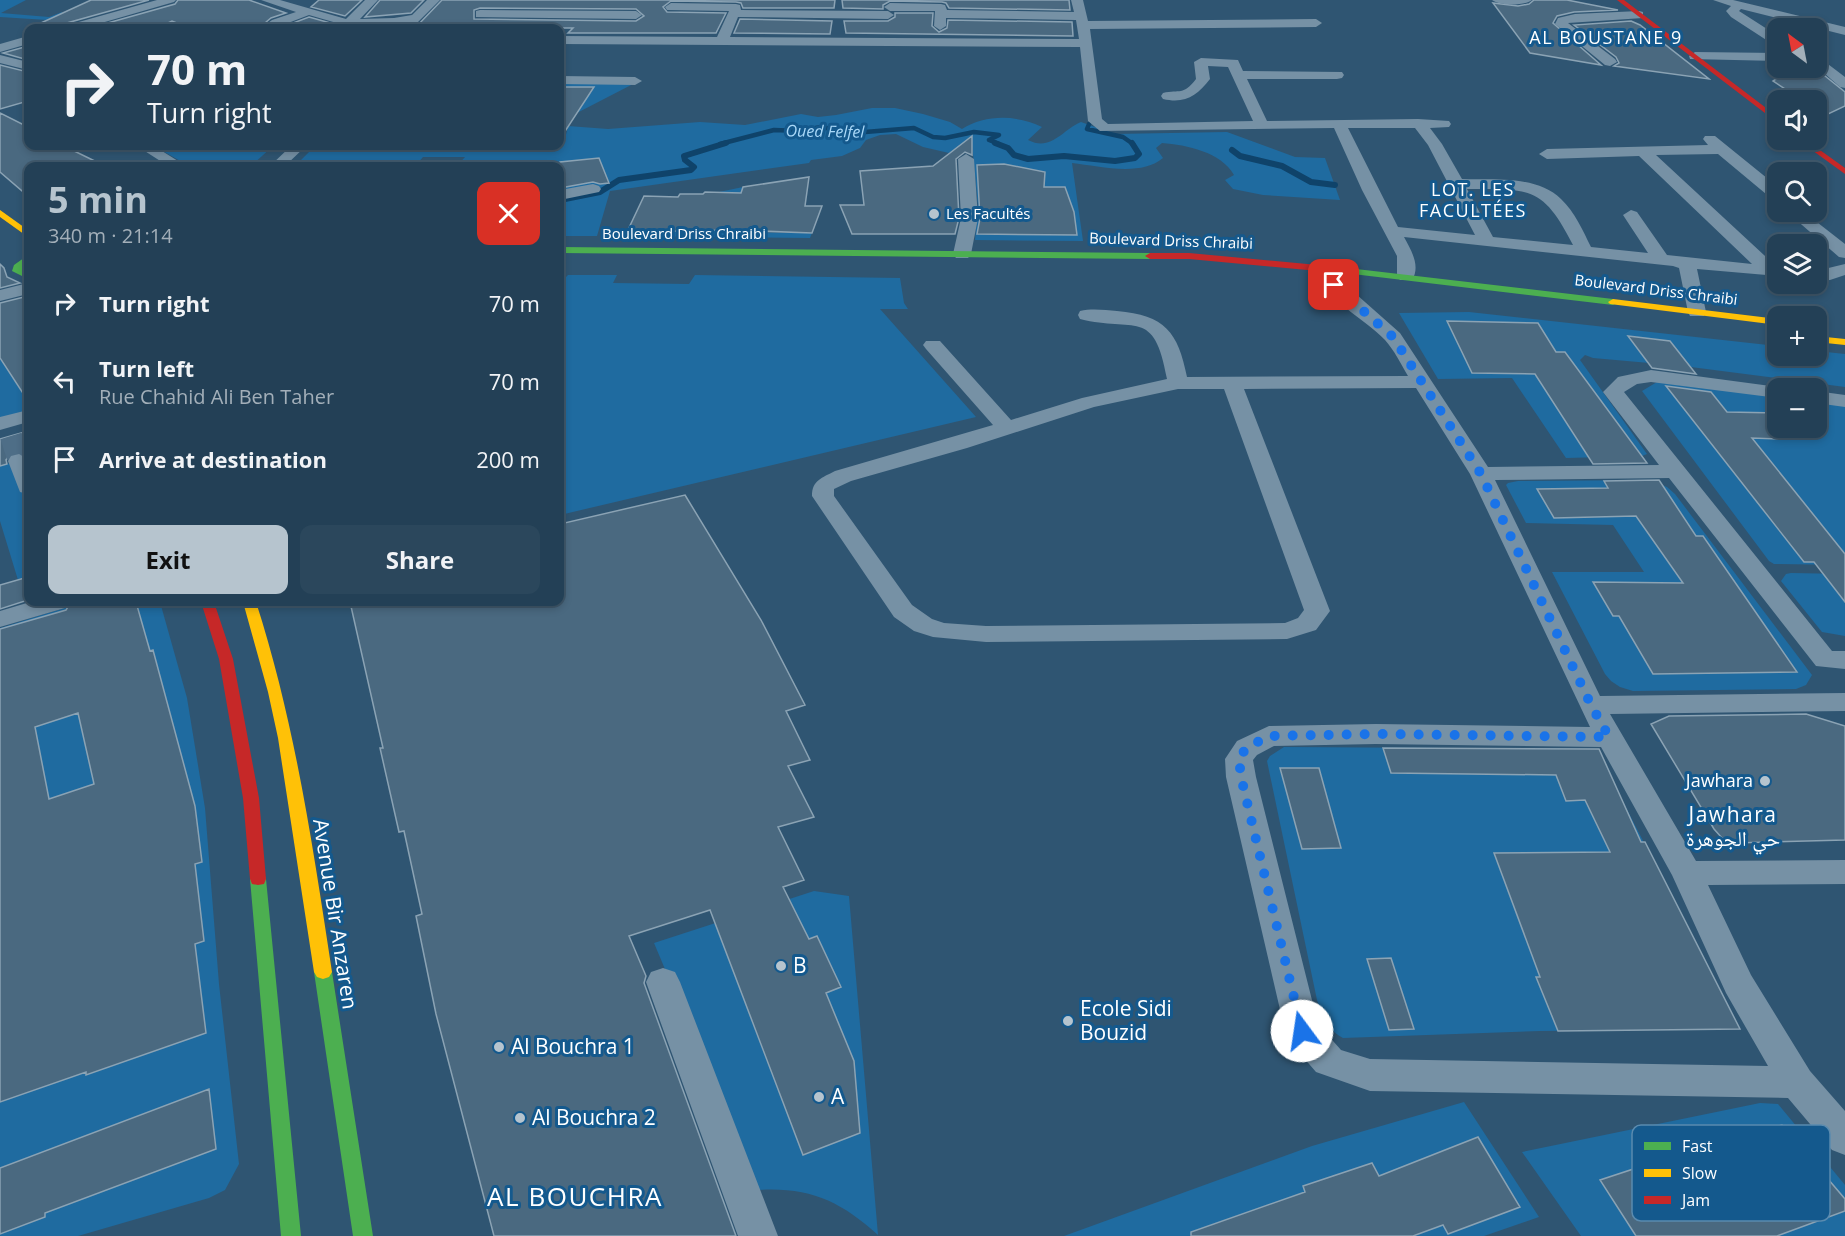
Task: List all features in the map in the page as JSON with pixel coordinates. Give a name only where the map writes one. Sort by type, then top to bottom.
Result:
[{"type":"main road","points":[[1620,0],[1767,112]]},
{"type":"main road","points":[[1638,0],[1767,95]]},
{"type":"main road","points":[[1815,150],[1845,172]]},
{"type":"main road","points":[[0,213],[24,231]]},
{"type":"main road","name":"Boulevard Driss Chraibi","points":[[564,250],[1189,256],[1767,333]]},
{"type":"main road","points":[[21,259],[17,271],[24,274]]},
{"type":"main road","name":"Boulevard Driss Chraibi","points":[[1219,273],[1406,276],[1767,321]]},
{"type":"main road","points":[[1827,327],[1845,329]]},
{"type":"main road","points":[[1827,340],[1845,342]]},
{"type":"main road","points":[[208,606],[226,659],[251,798],[291,1236]]},
{"type":"main road","name":"Avenue Bir Anzaren","points":[[250,606],[265,647],[288,740],[363,1236]]},
{"type":"street","points":[[86,24],[170,0]]},
{"type":"street","points":[[267,0],[303,7],[352,24]]},
{"type":"street","points":[[349,23],[372,0]]},
{"type":"street","points":[[410,24],[434,0]]},
{"type":"street","points":[[545,24],[557,0]]},
{"type":"street","points":[[1077,0],[1095,121],[1105,128],[1444,124]]},
{"type":"street","points":[[1498,0],[1526,0]]},
{"type":"street","points":[[1719,0],[1845,31]]},
{"type":"street","points":[[1767,0],[1732,11],[1767,35]]},
{"type":"street","points":[[655,31],[673,3],[736,8],[722,41]]},
{"type":"street","points":[[273,24],[303,7]]},
{"type":"street","points":[[734,13],[890,7],[941,8],[939,41]]},
{"type":"street","points":[[885,41],[890,7]]},
{"type":"street","points":[[480,14],[636,15]]},
{"type":"street","points":[[941,14],[1080,20],[1316,23]]},
{"type":"street","points":[[1610,62],[1561,24],[1562,21],[1575,18],[1639,15]]},
{"type":"street","points":[[349,23],[394,22],[416,18]]},
{"type":"street","points":[[564,40],[655,31],[722,41],[1085,43]]},
{"type":"street","points":[[0,48],[24,41]]},
{"type":"street","points":[[1695,56],[1767,57]]},
{"type":"street","points":[[1827,58],[1836,58]]},
{"type":"street","points":[[0,59],[24,65]]},
{"type":"street","points":[[1168,96],[1183,97],[1196,88],[1203,79],[1201,62],[1233,63],[1262,125]]},
{"type":"street","points":[[1827,68],[1845,84]]},
{"type":"street","points":[[1238,75],[1337,75]]},
{"type":"street","points":[[564,80],[635,81]]},
{"type":"street","points":[[1418,123],[1435,144],[1487,241]]},
{"type":"street","points":[[1339,124],[1406,256],[1406,276]]},
{"type":"street","points":[[1548,154],[1644,152],[1715,144],[1767,187]]},
{"type":"street","points":[[151,150],[171,162]]},
{"type":"street","points":[[281,162],[295,150]]},
{"type":"street","points":[[1644,152],[1767,266]]},
{"type":"street","points":[[962,254],[970,230],[966,159]]},
{"type":"street","points":[[1458,184],[1518,186],[1541,192],[1556,201],[1585,251]]},
{"type":"street","points":[[564,194],[593,189]]},
{"type":"street","points":[[1631,215],[1668,260],[1687,265],[1697,312]]},
{"type":"street","points":[[1808,222],[1845,253]]},
{"type":"street","points":[[1392,231],[1767,271]]},
{"type":"street","points":[[1827,275],[1845,268]]},
{"type":"street","points":[[1330,274],[1345,296],[1393,337],[1481,474],[1591,705],[1687,873],[1738,983],[1797,1082],[1845,1138]]},
{"type":"street","points":[[0,296],[24,289]]},
{"type":"street","points":[[1087,315],[1137,318],[1152,322],[1160,329],[1169,343],[1178,383]]},
{"type":"street","points":[[933,345],[1007,428]]},
{"type":"street","points":[[1767,391],[1651,376],[1631,378],[1613,392],[1674,471],[1835,660],[1845,688]]},
{"type":"street","points":[[1232,384],[1317,611],[1307,624],[1287,631],[986,634],[942,631],[923,625],[903,611],[823,496],[823,486],[843,476],[1089,402],[1178,383],[1421,382]]},
{"type":"street","points":[[1827,399],[1845,401]]},
{"type":"street","points":[[19,461],[24,475]]},
{"type":"street","points":[[1481,474],[1674,471]]},
{"type":"street","points":[[0,619],[43,606]]},
{"type":"street","points":[[1591,705],[1845,702]]},
{"type":"street","points":[[1609,737],[1376,734],[1269,736],[1246,748],[1239,759],[1241,777],[1302,1031],[1329,1061],[1370,1075],[1797,1082]]},
{"type":"street","points":[[1687,873],[1845,872]]},
{"type":"street","points":[[663,982],[758,1236]]},
{"type":"shaded area","points":[[0,0],[26,0],[1,13],[49,17],[62,12],[61,15],[47,20],[0,17]]},
{"type":"shaded area","points":[[564,83],[635,83],[573,115],[568,126],[564,126]]},
{"type":"shaded area","points":[[872,108],[895,108],[923,114],[950,122],[962,129],[991,119],[1022,120],[1042,127],[1028,140],[1036,143],[1050,142],[1081,122],[1115,134],[1227,132],[1295,157],[1325,158],[1340,200],[1263,195],[1233,189],[1225,180],[1234,175],[1228,167],[1212,155],[1192,148],[1162,143],[1156,148],[1163,158],[1143,167],[1119,169],[1072,163],[1083,241],[975,240],[978,206],[972,144],[959,146],[949,153],[923,147],[896,134],[880,135],[866,140],[860,148],[842,156],[811,160],[809,163],[610,191],[597,236],[564,236],[564,162],[461,162],[465,157],[423,157],[419,162],[299,162],[314,150],[564,150],[568,126],[608,129],[700,122],[745,125],[801,114],[818,117]]},
{"type":"shaded area","points":[[161,150],[269,150],[255,162],[182,162]]},
{"type":"shaded area","points":[[743,187],[732,232],[812,233],[810,238],[625,236],[627,232],[710,231],[719,192]]},
{"type":"shaded area","points":[[568,275],[617,275],[613,283],[689,284],[695,275],[900,278],[904,303],[908,309],[880,309],[976,417],[564,514],[564,279]]},
{"type":"shaded area","points":[[1469,312],[1767,345],[1767,366],[1827,366],[1827,352],[1845,354],[1845,387],[1827,385],[1827,378],[1776,378],[1683,366],[1593,358],[1585,355],[1580,360],[1647,454],[1566,458],[1512,378],[1438,379],[1399,313]]},
{"type":"shaded area","points":[[0,358],[24,395],[24,422],[0,429]]},
{"type":"shaded area","points":[[1657,382],[1767,396],[1767,438],[1827,438],[1827,402],[1845,405],[1845,565],[1774,564],[1769,561],[1642,391]]},
{"type":"shaded area","points":[[24,459],[24,578],[18,580],[0,521],[0,466]]},
{"type":"shaded area","points":[[1650,480],[1667,487],[1675,494],[1812,675],[1806,685],[1796,689],[1633,691],[1620,687],[1605,674],[1552,572],[1644,572],[1613,525],[1526,523],[1506,485],[1518,481]]},
{"type":"shaded area","points":[[1786,574],[1845,574],[1845,636],[1822,632],[1781,581]]},
{"type":"shaded area","points":[[71,606],[161,606],[187,698],[205,808],[219,984],[239,1164],[225,1190],[209,1198],[78,1236],[0,1236],[0,628]]},
{"type":"shaded area","points":[[1284,747],[1599,749],[1622,800],[1740,1029],[1540,1031],[1343,1038],[1326,1022],[1317,1000],[1267,761],[1270,756]]},
{"type":"shaded area","points":[[814,891],[849,896],[878,1235],[851,1213],[823,1199],[793,1191],[758,1190],[654,943]]},
{"type":"shaded area","points":[[1464,1102],[1539,1217],[1484,1236],[1064,1236],[1312,1146]]},
{"type":"shaded area","points":[[1760,1103],[1778,1104],[1795,1125],[1653,1125]]},
{"type":"shaded area","points":[[1632,1129],[1632,1221],[1830,1221],[1830,1167],[1845,1185],[1845,1236],[1581,1236],[1522,1152]]},
{"type":"building","points":[[91,0],[149,0],[66,24],[39,24]]},
{"type":"building","points":[[178,0],[249,0],[286,13],[271,18],[264,24],[177,24],[172,21],[166,24],[104,24],[175,4]]},
{"type":"building","points":[[319,0],[362,0],[345,16],[311,7]]},
{"type":"building","points":[[380,0],[424,0],[411,13],[365,17]]},
{"type":"building","points":[[442,0],[835,0],[834,8],[743,8],[741,3],[736,2],[671,1],[663,7],[667,12],[726,13],[716,33],[568,33],[573,28],[564,28],[564,24],[419,24]],"holes":[[[480,8],[636,9],[644,16],[636,21],[474,19],[474,10]]]},
{"type":"building","points":[[842,0],[1069,0],[1070,10],[949,8],[946,3],[942,2],[890,1],[883,5],[883,9],[843,8]]},
{"type":"building","points":[[1534,0],[1567,0],[1618,10],[1574,12],[1557,16],[1553,23],[1601,65],[1530,53],[1493,3],[1518,6],[1529,4]]},
{"type":"building","points":[[895,13],[933,13],[932,26],[939,32],[947,28],[948,20],[1072,22],[1073,36],[846,33],[844,21],[888,21],[895,17]]},
{"type":"building","points":[[309,17],[334,24],[291,24]]},
{"type":"building","points":[[740,19],[832,21],[830,34],[734,33]]},
{"type":"building","points":[[1631,21],[1640,25],[1709,79],[1614,66],[1619,63],[1616,57],[1574,25]]},
{"type":"building","points":[[24,47],[24,59],[3,53]]},
{"type":"building","points":[[0,65],[24,71],[24,102],[0,109]]},
{"type":"building","points":[[1778,78],[1827,78],[1845,92],[1845,106],[1827,115],[1827,90],[1787,90],[1773,81]]},
{"type":"building","points":[[564,87],[594,87],[564,133]]},
{"type":"building","points":[[0,113],[24,125],[24,150],[72,150],[97,162],[24,162],[24,193],[0,172]]},
{"type":"building","points":[[972,136],[972,155],[965,152],[956,159],[959,218],[955,234],[852,234],[840,205],[864,205],[860,171],[933,166]]},
{"type":"building","points":[[599,158],[609,183],[593,182],[564,187],[564,162],[560,162]]},
{"type":"building","points":[[1004,164],[1045,172],[1044,187],[1065,187],[1074,212],[1077,235],[977,234],[980,218],[977,165]]},
{"type":"building","points":[[809,177],[805,206],[822,206],[812,233],[732,230],[627,232],[644,196],[678,197],[680,194],[703,194],[705,192],[741,193],[743,187]]},
{"type":"building","points":[[0,264],[7,277],[20,283],[0,288]]},
{"type":"building","points":[[24,297],[24,395],[0,358],[0,303]]},
{"type":"building","points":[[1447,321],[1538,323],[1556,352],[1565,352],[1647,463],[1593,464],[1535,374],[1472,373]]},
{"type":"building","points":[[1628,336],[1670,341],[1696,374],[1652,368]]},
{"type":"building","points":[[1666,386],[1711,392],[1727,412],[1767,413],[1767,438],[1778,439],[1752,438],[1845,554],[1845,602],[1814,562],[1804,562]]},
{"type":"building","points":[[24,432],[24,454],[20,452],[10,454],[6,460],[7,464],[0,466],[0,439]]},
{"type":"building","points":[[1659,480],[1696,536],[1703,536],[1797,672],[1653,674],[1619,616],[1613,616],[1593,582],[1683,583],[1636,516],[1554,518],[1537,489],[1608,488],[1604,481]]},
{"type":"building","points":[[685,495],[761,620],[805,705],[786,711],[810,760],[788,766],[814,817],[778,827],[804,880],[783,887],[809,939],[817,936],[841,987],[826,993],[854,1061],[860,1133],[803,1155],[710,910],[629,936],[646,976],[644,983],[736,1236],[494,1236],[436,1014],[416,916],[422,914],[404,831],[399,832],[380,748],[383,748],[351,606],[564,606],[564,523]]},
{"type":"building","points":[[24,578],[24,601],[0,609],[0,585]]},
{"type":"building","points":[[68,606],[137,606],[150,651],[153,650],[195,806],[202,862],[195,864],[204,941],[195,944],[206,1033],[0,1102],[0,629],[66,610]],"holes":[[[78,713],[94,784],[49,799],[35,727]]]},
{"type":"building","name":"Jawhara","points":[[1806,714],[1845,726],[1845,840],[1733,843],[1722,838],[1714,829],[1651,724],[1669,716]]},
{"type":"building","points":[[1383,748],[1599,749],[1641,842],[1645,842],[1740,1029],[1558,1031],[1536,977],[1540,977],[1494,853],[1610,852],[1585,800],[1566,801],[1556,775],[1391,773]]},
{"type":"building","points":[[1280,768],[1319,768],[1341,848],[1302,849]]},
{"type":"building","points":[[1391,958],[1414,1029],[1389,1030],[1367,959]]},
{"type":"building","points":[[209,1089],[216,1149],[45,1213],[45,1217],[0,1234],[0,1168]]},
{"type":"building","points":[[1478,1137],[1520,1207],[1448,1234],[1443,1225],[1413,1236],[1191,1236],[1191,1232],[1305,1192],[1303,1186],[1372,1163],[1379,1176]]},
{"type":"building","points":[[1632,1169],[1632,1221],[1818,1221],[1777,1236],[1636,1236],[1600,1180]]},
{"type":"building","points":[[1830,1181],[1845,1199],[1845,1211],[1830,1217]]},
{"type":"waterway","name":"Oued Felfel","points":[[1089,124],[1087,129],[1123,137],[1132,144]]},
{"type":"waterway","name":"Oued Felfel","points":[[720,144],[774,130],[800,131],[821,127],[853,133],[914,128],[933,137],[945,138],[974,132],[999,135],[989,140],[999,144]]},
{"type":"waterway","name":"Oued Felfel","points":[[564,199],[600,192],[619,180],[691,170],[694,167],[685,160],[684,156],[726,143]]},
{"type":"waterway","name":"Oued Felfel","points":[[995,143],[1008,148],[1014,155],[1028,159],[1064,156],[1115,161],[1135,158],[1139,154],[1132,144]]},
{"type":"waterway","name":"Oued Felfel","points":[[1232,150],[1240,156],[1282,166],[1311,182],[1335,185]]},
{"type":"tunnel","points":[[11,436],[19,461]]},
{"type":"traffic: fast","points":[[564,250],[1150,256]]},
{"type":"traffic: fast","points":[[24,261],[17,267],[17,271],[24,274]]},
{"type":"traffic: fast","points":[[1339,270],[1613,302]]},
{"type":"traffic: fast","points":[[258,879],[291,1236]]},
{"type":"traffic: fast","points":[[323,972],[363,1236]]},
{"type":"traffic: slow","points":[[0,213],[24,231]]},
{"type":"traffic: slow","points":[[1613,302],[1767,321]]},
{"type":"traffic: slow","points":[[1827,340],[1845,342]]},
{"type":"traffic: slow","points":[[250,606],[276,692],[286,738],[323,972]]},
{"type":"traffic: jam","points":[[1620,0],[1767,113]]},
{"type":"traffic: jam","points":[[1815,150],[1845,172]]},
{"type":"traffic: jam","points":[[1150,256],[1189,256],[1339,270]]},
{"type":"traffic: jam","points":[[208,606],[226,659],[251,798],[258,879]]},
{"type":"place","name":"Les Facultés","points":[[934,214]]},
{"type":"place","name":"Jawhara","points":[[1765,781]]},
{"type":"place","name":"B","points":[[781,966]]},
{"type":"place","name":"Ecole Sidi Bouzid","points":[[1068,1021]]},
{"type":"place","name":"Al Bouchra 1","points":[[499,1047]]},
{"type":"place","name":"A","points":[[819,1097]]},
{"type":"place","name":"Al Bouchra 2","points":[[520,1118]]},
{"type":"district","name":"AL BOUSTANE 9","points":[[1606,38]]},
{"type":"district","name":"LOT. LES FACULTÉES","points":[[1473,200]]},
{"type":"district","name":"Jawhara حي الجوهرة","points":[[1733,827]]},
{"type":"district","name":"AL BOUCHRA","points":[[575,1197]]},
{"type":"route","points":[[1302,1031],[1241,777],[1239,759],[1246,748],[1269,736],[1376,734],[1609,737],[1591,705],[1481,474],[1393,337],[1334,285]]}]
